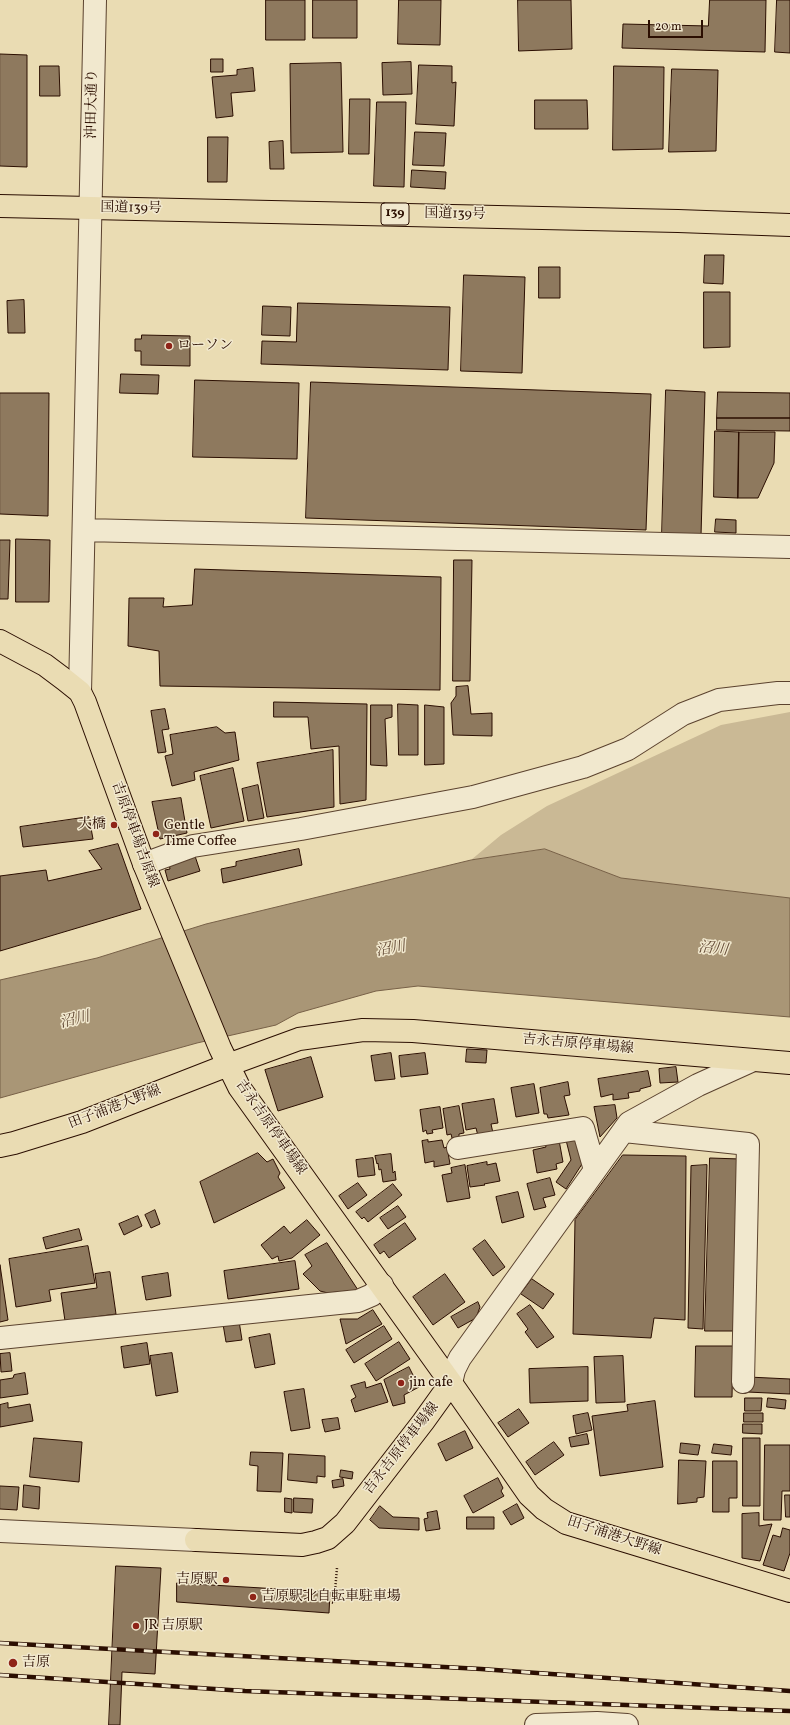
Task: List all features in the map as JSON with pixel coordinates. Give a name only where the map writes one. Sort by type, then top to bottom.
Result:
[{"type":"main road","name":"国道139号","points":[[0,206],[91,209],[248,210],[790,225]]},
{"type":"main road","name":"吉原停車場吉原線","points":[[0,641],[45,665],[80,692],[91,717],[144,864],[224,1056]]},
{"type":"main road","name":"吉永吉原停車場線","points":[[196,1540],[302,1545],[328,1538],[345,1523],[452,1383],[250,1105],[239,1088],[224,1056],[299,1039],[363,1030],[414,1030],[751,1061],[790,1063]]},
{"type":"main road","name":"田子浦港大野線","points":[[0,1146],[82,1122],[224,1056]]},
{"type":"main road","name":"田子浦港大野線","points":[[452,1383],[529,1495],[544,1509],[561,1520],[790,1591]]},
{"type":"street","name":"沖田大通り","points":[[80,692],[91,209],[94,0]]},
{"type":"street","points":[[84,530],[790,547]]},
{"type":"street","points":[[144,864],[193,846],[301,829],[473,797],[583,767],[628,749],[683,714],[719,700],[778,693],[790,694]]},
{"type":"street","points":[[452,1383],[454,1370],[460,1358],[630,1123],[698,1085],[751,1061]]},
{"type":"street","points":[[458,1148],[583,1128],[595,1170]]},
{"type":"street","points":[[624,1131],[748,1144],[743,1382]]},
{"type":"street","points":[[0,1338],[358,1301],[372,1295],[382,1285]]},
{"type":"street","points":[[0,1531],[196,1540]]},
{"type":"street","points":[[536,1725],[597,1723],[627,1725]]},
{"type":"path","points":[[329,1602],[334,1603],[336,1568]]},
{"type":"shaded area","points":[[790,712],[790,898],[621,878],[545,849],[471,860],[501,835],[547,806],[721,725]]},
{"type":"water","name":"沼川","points":[[545,849],[621,878],[790,898],[790,1017],[418,986],[376,991],[298,1013],[276,1025],[197,1043],[0,1098],[0,980],[97,958],[206,924],[471,860]]},
{"type":"building","points":[[266,0],[305,0],[305,40],[266,40]]},
{"type":"building","points":[[313,0],[357,0],[357,38],[313,38]]},
{"type":"building","points":[[399,0],[441,0],[440,45],[398,44]]},
{"type":"building","points":[[518,0],[571,0],[572,49],[519,51]]},
{"type":"building","points":[[710,0],[766,0],[765,52],[622,48],[623,24],[708,26]]},
{"type":"building","points":[[777,0],[790,0],[790,53],[775,52]]},
{"type":"building","points":[[0,54],[27,55],[27,167],[0,166]]},
{"type":"building","points":[[211,59],[223,59],[223,72],[211,72]]},
{"type":"building","points":[[411,62],[412,94],[383,95],[382,63]]},
{"type":"building","points":[[341,63],[343,152],[291,153],[290,64]]},
{"type":"building","points":[[419,65],[452,66],[452,83],[456,82],[454,126],[416,124]]},
{"type":"building","points":[[40,66],[59,66],[60,96],[40,96]]},
{"type":"building","points":[[614,66],[664,67],[663,149],[613,150]]},
{"type":"building","points":[[253,68],[255,91],[231,93],[233,116],[216,118],[212,77],[237,75],[237,70]]},
{"type":"building","points":[[672,69],[718,70],[716,151],[669,152]]},
{"type":"building","points":[[350,99],[370,99],[369,154],[349,154]]},
{"type":"building","points":[[535,100],[587,100],[588,129],[535,129]]},
{"type":"building","points":[[377,102],[406,102],[404,187],[374,186]]},
{"type":"building","points":[[415,132],[446,133],[444,166],[413,165]]},
{"type":"building","points":[[208,137],[228,137],[227,182],[208,182]]},
{"type":"building","points":[[283,141],[284,169],[270,169],[269,142]]},
{"type":"building","points":[[412,170],[446,172],[445,189],[411,187]]},
{"type":"building","points":[[705,255],[724,255],[723,284],[704,283]]},
{"type":"building","points":[[539,267],[560,267],[560,298],[539,298]]},
{"type":"building","points":[[464,275],[525,277],[522,373],[461,371]]},
{"type":"building","points":[[704,292],[730,292],[730,347],[704,348]]},
{"type":"building","points":[[24,300],[25,333],[8,333],[7,301]]},
{"type":"building","points":[[298,303],[450,307],[448,370],[261,364],[262,341],[296,342]]},
{"type":"building","points":[[263,306],[291,307],[290,336],[262,335]]},
{"type":"building","points":[[142,335],[190,336],[190,366],[141,365],[141,351],[135,351],[135,339],[141,339]]},
{"type":"building","points":[[121,374],[159,375],[158,394],[120,393]]},
{"type":"building","points":[[195,380],[299,383],[297,459],[193,457]]},
{"type":"building","points":[[311,382],[651,394],[646,530],[306,518]]},
{"type":"building","points":[[666,390],[705,392],[701,536],[662,535]]},
{"type":"building","points":[[718,392],[790,393],[790,418],[717,418]]},
{"type":"building","points":[[0,393],[49,393],[48,516],[0,514]]},
{"type":"building","points":[[717,418],[790,418],[790,431],[717,430]]},
{"type":"building","points":[[715,431],[739,432],[738,498],[714,497]]},
{"type":"building","points":[[739,432],[775,432],[774,463],[758,498],[738,498]]},
{"type":"building","points":[[716,519],[736,520],[736,533],[715,532]]},
{"type":"building","points":[[16,539],[50,540],[49,602],[16,602]]},
{"type":"building","points":[[0,540],[10,540],[8,599],[0,599]]},
{"type":"building","points":[[454,560],[472,560],[470,681],[453,681]]},
{"type":"building","points":[[195,569],[441,577],[440,690],[160,686],[159,651],[128,646],[129,598],[164,598],[163,607],[192,605]]},
{"type":"building","points":[[468,686],[471,714],[492,713],[492,736],[453,735],[451,703],[456,696],[456,687]]},
{"type":"building","points":[[274,702],[367,704],[366,800],[340,804],[339,746],[311,749],[308,717],[274,717]]},
{"type":"building","points":[[398,704],[418,705],[418,755],[399,755]]},
{"type":"building","points":[[371,705],[392,705],[392,717],[385,719],[387,766],[371,765]]},
{"type":"building","points":[[425,705],[444,707],[444,764],[425,765]]},
{"type":"building","points":[[165,709],[169,729],[162,730],[166,752],[158,753],[151,711]]},
{"type":"building","points":[[217,727],[225,733],[235,732],[239,760],[194,772],[195,780],[172,786],[165,756],[173,754],[170,735]]},
{"type":"building","points":[[333,750],[334,807],[267,817],[257,763]]},
{"type":"building","points":[[233,768],[244,821],[211,828],[200,776]]},
{"type":"building","points":[[258,785],[264,818],[248,821],[242,789]]},
{"type":"building","points":[[181,798],[187,833],[160,839],[152,802]]},
{"type":"building","points":[[89,817],[93,839],[23,847],[20,827]]},
{"type":"building","points":[[118,844],[141,909],[0,951],[0,876],[46,870],[48,881],[102,869],[89,851]]},
{"type":"building","points":[[299,849],[302,865],[223,883],[221,869],[236,866],[236,862]]},
{"type":"building","points":[[195,856],[200,871],[168,881],[165,870],[170,869],[169,864]]},
{"type":"building","points":[[467,1049],[487,1050],[486,1063],[466,1062]]},
{"type":"building","points":[[391,1053],[395,1079],[375,1081],[371,1056]]},
{"type":"building","points":[[425,1053],[428,1074],[401,1077],[399,1056]]},
{"type":"building","points":[[311,1057],[323,1097],[278,1111],[265,1070]]},
{"type":"building","points":[[676,1067],[678,1082],[660,1083],[659,1069]]},
{"type":"building","points":[[648,1071],[651,1086],[640,1089],[640,1091],[628,1093],[629,1098],[613,1100],[613,1094],[601,1097],[598,1079]]},
{"type":"building","points":[[568,1082],[570,1095],[564,1096],[569,1115],[548,1118],[547,1114],[544,1114],[540,1088]]},
{"type":"building","points":[[534,1084],[539,1113],[516,1117],[511,1088]]},
{"type":"building","points":[[494,1099],[498,1123],[491,1124],[493,1133],[478,1136],[476,1128],[466,1130],[462,1104]]},
{"type":"building","points":[[615,1105],[617,1118],[600,1137],[594,1107]]},
{"type":"building","points":[[459,1106],[464,1133],[459,1134],[459,1137],[452,1138],[451,1134],[447,1135],[443,1109]]},
{"type":"building","points":[[440,1107],[443,1128],[432,1130],[433,1133],[427,1134],[426,1130],[423,1132],[420,1110]]},
{"type":"building","points":[[576,1137],[582,1164],[566,1189],[556,1182],[571,1160],[566,1140]]},
{"type":"building","points":[[428,1140],[428,1142],[442,1140],[444,1148],[447,1147],[450,1164],[434,1167],[434,1161],[425,1163],[422,1141]]},
{"type":"building","points":[[559,1140],[563,1162],[556,1164],[557,1169],[537,1173],[533,1150],[546,1147],[545,1143]]},
{"type":"building","points":[[258,1153],[267,1162],[273,1159],[280,1173],[278,1177],[285,1188],[214,1223],[200,1182]]},
{"type":"building","points":[[391,1154],[393,1173],[395,1171],[396,1180],[383,1182],[381,1169],[379,1170],[375,1156]]},
{"type":"building","points":[[623,1155],[686,1156],[685,1320],[654,1318],[651,1338],[573,1334],[575,1220]]},
{"type":"building","points":[[373,1158],[375,1175],[358,1177],[356,1160]]},
{"type":"building","points":[[710,1158],[740,1159],[736,1331],[705,1331]]},
{"type":"building","points":[[487,1162],[487,1165],[496,1163],[500,1181],[470,1187],[467,1166]]},
{"type":"building","points":[[465,1165],[470,1198],[447,1202],[442,1175],[452,1173],[451,1168]]},
{"type":"building","points":[[707,1165],[703,1329],[688,1328],[691,1166]]},
{"type":"building","points":[[550,1178],[555,1195],[543,1198],[546,1207],[534,1210],[527,1184]]},
{"type":"building","points":[[358,1183],[367,1195],[348,1209],[339,1196]]},
{"type":"building","points":[[393,1184],[402,1195],[368,1222],[364,1217],[362,1219],[356,1212]]},
{"type":"building","points":[[518,1192],[524,1217],[502,1223],[496,1197]]},
{"type":"building","points":[[398,1206],[406,1217],[388,1229],[380,1218]]},
{"type":"building","points":[[155,1210],[160,1224],[151,1228],[145,1215]]},
{"type":"building","points":[[138,1216],[142,1226],[124,1235],[119,1224]]},
{"type":"building","points":[[307,1220],[320,1235],[292,1258],[279,1261],[278,1256],[272,1259],[261,1245],[284,1226],[290,1233]]},
{"type":"building","points":[[405,1223],[416,1239],[389,1258],[384,1251],[380,1254],[374,1245]]},
{"type":"building","points":[[79,1229],[82,1240],[46,1249],[43,1238]]},
{"type":"building","points":[[485,1240],[505,1267],[493,1276],[473,1249]]},
{"type":"building","points":[[327,1243],[358,1290],[328,1293],[320,1291],[303,1274],[312,1266],[305,1255]]},
{"type":"building","points":[[88,1246],[95,1283],[49,1290],[51,1301],[16,1307],[9,1259]]},
{"type":"building","points":[[295,1261],[299,1289],[228,1299],[224,1271]]},
{"type":"building","points":[[0,1265],[8,1320],[0,1322]]},
{"type":"building","points":[[110,1272],[116,1314],[65,1321],[61,1293],[97,1288],[95,1274]]},
{"type":"building","points":[[168,1273],[171,1296],[146,1300],[142,1277]]},
{"type":"building","points":[[445,1274],[465,1302],[433,1325],[413,1297]]},
{"type":"building","points":[[532,1279],[554,1294],[543,1309],[521,1294]]},
{"type":"building","points":[[478,1302],[480,1307],[476,1318],[458,1328],[451,1317]]},
{"type":"building","points":[[530,1305],[554,1337],[537,1348],[525,1332],[528,1329],[517,1314]]},
{"type":"building","points":[[373,1310],[382,1324],[346,1344],[340,1319],[357,1319]]},
{"type":"building","points":[[239,1321],[242,1340],[226,1342],[223,1324]]},
{"type":"building","points":[[384,1326],[392,1339],[354,1363],[346,1350]]},
{"type":"building","points":[[270,1334],[275,1364],[255,1368],[249,1338]]},
{"type":"building","points":[[399,1342],[410,1359],[376,1381],[365,1364]]},
{"type":"building","points":[[147,1343],[150,1364],[124,1368],[121,1347]]},
{"type":"building","points":[[696,1346],[733,1346],[732,1397],[695,1397]]},
{"type":"building","points":[[10,1353],[12,1371],[1,1372],[0,1354]]},
{"type":"building","points":[[172,1353],[178,1392],[156,1396],[150,1356]]},
{"type":"building","points":[[623,1356],[625,1402],[596,1403],[594,1357]]},
{"type":"building","name":"jin cafe","points":[[409,1367],[419,1387],[404,1395],[405,1403],[393,1406],[384,1380]]},
{"type":"building","points":[[588,1367],[588,1401],[530,1403],[529,1369]]},
{"type":"building","points":[[25,1373],[28,1394],[0,1398],[0,1380],[13,1378],[14,1375]]},
{"type":"building","points":[[748,1377],[790,1379],[790,1394],[747,1392]]},
{"type":"building","points":[[365,1382],[366,1388],[381,1383],[388,1402],[355,1412],[351,1400],[356,1397],[351,1386]]},
{"type":"building","points":[[304,1389],[310,1428],[291,1431],[284,1392]]},
{"type":"building","points":[[745,1398],[762,1398],[761,1411],[745,1411]]},
{"type":"building","points":[[768,1398],[786,1400],[785,1409],[767,1407]]},
{"type":"building","points":[[655,1401],[663,1467],[600,1476],[592,1416],[628,1411],[627,1405]]},
{"type":"building","points":[[8,1403],[8,1408],[30,1404],[33,1421],[0,1427],[0,1405]]},
{"type":"building","points":[[519,1409],[529,1423],[508,1437],[498,1423]]},
{"type":"building","points":[[588,1413],[592,1430],[576,1434],[573,1416]]},
{"type":"building","points":[[744,1413],[763,1413],[763,1422],[744,1422]]},
{"type":"building","points":[[338,1418],[340,1429],[325,1432],[322,1420]]},
{"type":"building","points":[[743,1424],[762,1424],[762,1434],[743,1433]]},
{"type":"building","points":[[465,1431],[473,1448],[446,1461],[438,1444]]},
{"type":"building","points":[[587,1434],[589,1444],[571,1447],[569,1438]]},
{"type":"building","points":[[34,1438],[82,1442],[79,1482],[30,1477]]},
{"type":"building","points":[[743,1438],[760,1438],[760,1506],[743,1506]]},
{"type":"building","points":[[554,1442],[564,1455],[535,1475],[526,1462]]},
{"type":"building","points":[[681,1443],[700,1445],[698,1455],[680,1453]]},
{"type":"building","points":[[714,1444],[732,1446],[731,1455],[712,1453]]},
{"type":"building","points":[[765,1445],[790,1445],[790,1491],[782,1491],[781,1520],[764,1520]]},
{"type":"building","points":[[251,1452],[283,1453],[281,1492],[257,1491],[258,1466],[250,1465]]},
{"type":"building","points":[[289,1454],[325,1456],[325,1477],[317,1476],[317,1483],[288,1480]]},
{"type":"building","points":[[679,1460],[706,1461],[704,1497],[697,1498],[697,1502],[678,1504]]},
{"type":"building","points":[[713,1461],[737,1461],[737,1498],[729,1498],[729,1512],[713,1512]]},
{"type":"building","points":[[341,1470],[353,1472],[352,1479],[340,1477]]},
{"type":"building","points":[[498,1478],[503,1488],[501,1491],[504,1496],[473,1513],[464,1496]]},
{"type":"building","points":[[343,1479],[344,1486],[333,1488],[332,1481]]},
{"type":"building","points":[[24,1485],[40,1487],[39,1509],[23,1507]]},
{"type":"building","points":[[0,1486],[19,1487],[17,1510],[0,1509]]},
{"type":"building","points":[[785,1495],[790,1495],[790,1517],[786,1517]]},
{"type":"building","points":[[285,1498],[292,1499],[292,1513],[285,1512]]},
{"type":"building","points":[[294,1498],[313,1499],[312,1513],[294,1512]]},
{"type":"building","points":[[517,1504],[524,1518],[511,1525],[503,1512]]},
{"type":"building","points":[[380,1506],[393,1517],[419,1518],[419,1530],[379,1528],[370,1520]]},
{"type":"building","points":[[437,1511],[440,1529],[426,1531],[424,1519],[428,1518],[427,1513]]},
{"type":"building","points":[[759,1513],[759,1526],[772,1524],[760,1561],[742,1558],[742,1514]]},
{"type":"building","points":[[467,1517],[494,1517],[494,1529],[467,1529]]},
{"type":"building","points":[[783,1528],[790,1530],[790,1553],[784,1571],[763,1565],[773,1535],[780,1537]]},
{"type":"building","name":"JR 吉原駅","points":[[116,1566],[161,1568],[155,1674],[122,1672],[120,1725],[109,1725]]},
{"type":"building","name":"吉原駅北自転車駐車場","points":[[177,1583],[330,1592],[329,1613],[177,1602]]},
{"type":"railway","points":[[0,1643],[481,1669],[790,1691]]},
{"type":"railway","points":[[0,1675],[245,1691],[790,1711]]},
{"type":"place","name":"ローソン","points":[[169,346]]},
{"type":"place","name":"大橋","points":[[114,825]]},
{"type":"place","name":"Gentle Time Coffee","points":[[156,834]]},
{"type":"place","name":"jin cafe","points":[[401,1383]]},
{"type":"place","name":"吉原駅","points":[[226,1580]]},
{"type":"place","name":"吉原駅北自転車駐車場","points":[[253,1597]]},
{"type":"place","name":"JR 吉原駅","points":[[136,1626]]},
{"type":"place","name":"吉原","points":[[13,1663]]}]
